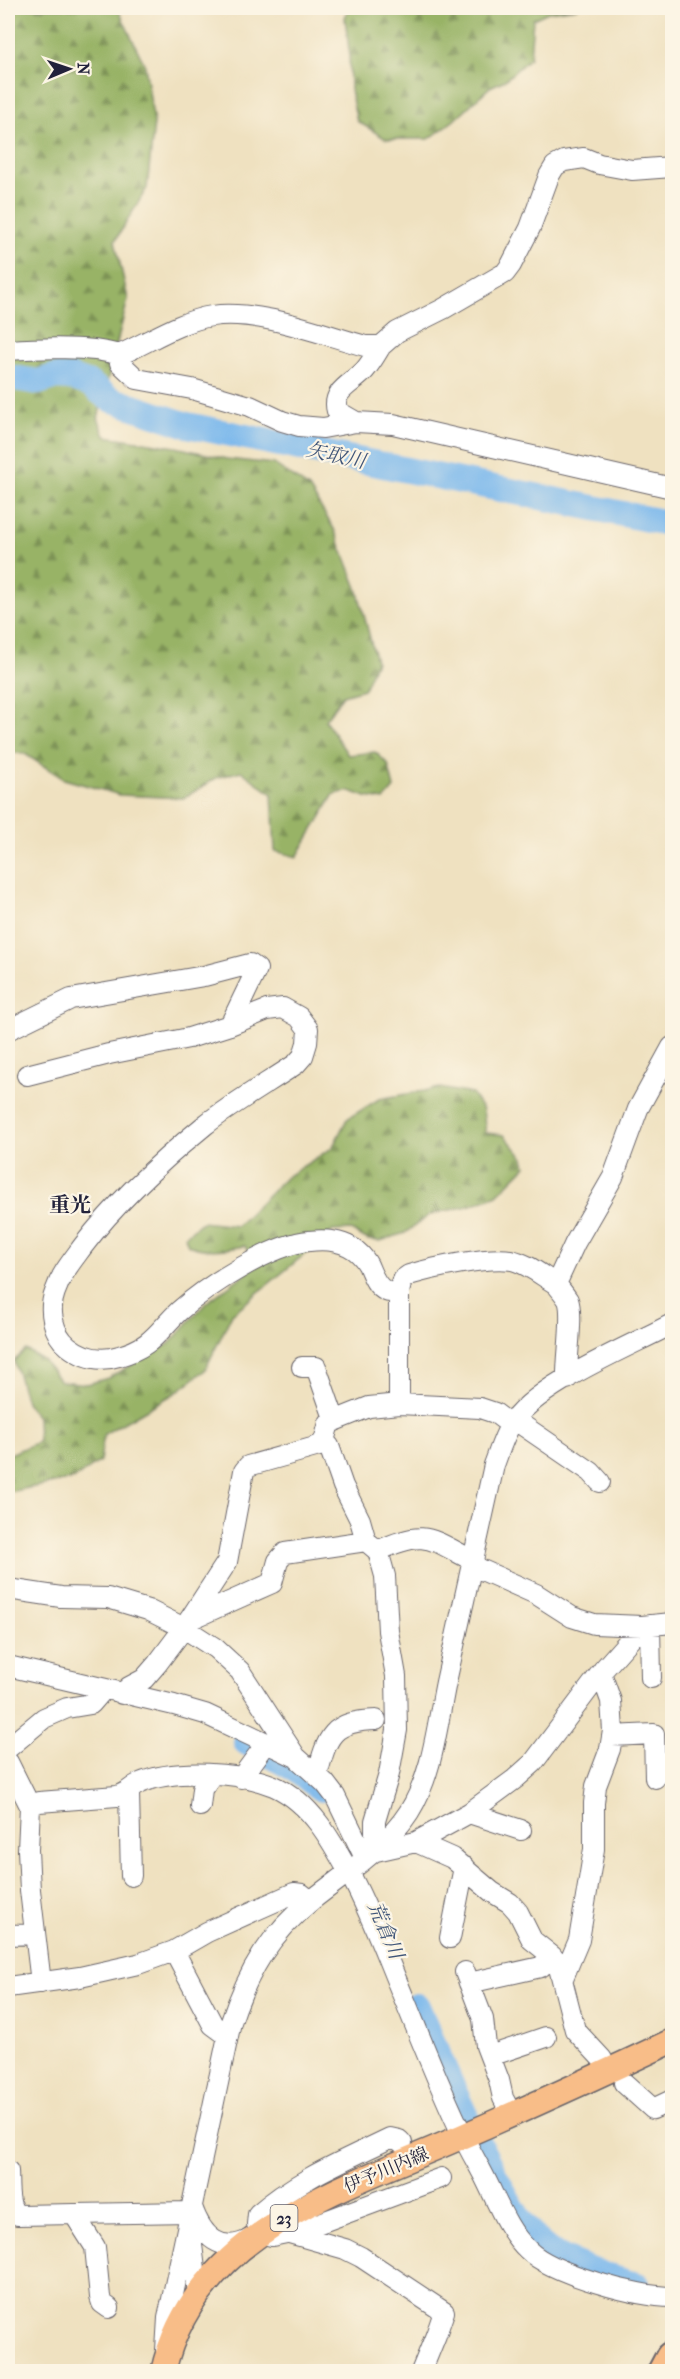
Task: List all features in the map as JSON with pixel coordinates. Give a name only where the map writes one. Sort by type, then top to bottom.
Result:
[{"type":"highway","points":[[662,2372],[672,2357]]},
{"type":"main road","name":"伊予川内線","points":[[164,2369],[174,2337],[198,2293],[256,2236],[307,2204],[508,2117],[672,2041]]},
{"type":"street","points":[[356,422],[336,411],[336,397],[340,390],[366,370],[381,346],[397,332],[443,309],[505,273],[530,228],[549,176],[555,166],[564,161],[584,158],[599,164],[632,170],[672,167]]},
{"type":"street","points":[[8,350],[108,351],[119,355],[194,321],[211,316],[228,315],[259,317],[365,346],[381,346]]},
{"type":"street","points":[[119,355],[120,363],[137,379],[192,389],[250,406],[282,421],[323,428],[356,422],[393,424],[672,488]]},
{"type":"street","points":[[8,1030],[71,999],[204,976],[250,964],[257,969],[230,1025]]},
{"type":"street","points":[[27,1075],[109,1054],[189,1038],[267,1010],[284,1008],[299,1017],[308,1029],[303,1056],[296,1064],[207,1124],[122,1200],[62,1274],[54,1294],[52,1308],[55,1329],[65,1343],[81,1356],[98,1359],[117,1357],[139,1349],[159,1335],[180,1311],[240,1267],[286,1246],[308,1241],[335,1240],[351,1247],[367,1263],[374,1279],[385,1291],[399,1293]]},
{"type":"street","points":[[556,1284],[575,1243],[613,1177],[638,1109],[672,1047]]},
{"type":"street","points":[[399,1404],[399,1293],[402,1280],[409,1275],[491,1260],[509,1260],[523,1264],[556,1284],[568,1300],[570,1316],[566,1358],[567,1379]]},
{"type":"street","points":[[164,2369],[168,2318],[228,2036],[239,1997],[258,1958],[270,1942],[310,1902],[394,1833],[418,1797],[432,1749],[494,1465],[513,1423],[538,1397],[567,1379],[672,1324]]},
{"type":"street","points":[[634,1345],[650,1344],[672,1335]]},
{"type":"street","points":[[302,1367],[316,1367],[335,1421]]},
{"type":"street","points":[[8,1748],[44,1718],[67,1708],[92,1704],[144,1679],[187,1624],[227,1562],[244,1471],[248,1466],[319,1446],[324,1441],[329,1424],[335,1421],[369,1407],[399,1404],[480,1408],[513,1423],[591,1472],[600,1482]]},
{"type":"street","points":[[324,1441],[329,1446],[343,1486],[385,1576],[388,1630],[398,1693],[397,1730],[389,1774],[375,1821],[375,1834],[363,1860]]},
{"type":"street","points":[[187,1624],[272,1583],[278,1561],[285,1552],[372,1546],[424,1537],[536,1594],[572,1617],[594,1624],[646,1626],[672,1623]]},
{"type":"street","points":[[8,1589],[61,1597],[108,1598],[148,1610],[187,1624],[240,1671],[296,1757],[335,1796],[363,1860],[377,1931],[465,2136],[502,2215],[526,2249],[540,2261],[628,2291],[655,2297],[672,2297]]},
{"type":"street","points":[[30,1806],[39,1802],[117,1796],[129,1793],[139,1784],[159,1778],[212,1775],[241,1778],[272,1785],[302,1803],[340,1854],[363,1860],[416,1842],[469,1813],[515,1779],[533,1763],[601,1673],[646,1626]]},
{"type":"street","points":[[646,1626],[651,1678]]},
{"type":"street","points":[[8,1666],[206,1714],[296,1757]]},
{"type":"street","points":[[563,1978],[579,1940],[594,1849],[595,1794],[612,1736],[611,1701],[601,1673]]},
{"type":"street","points":[[317,1776],[323,1753],[336,1731],[348,1722],[376,1720]]},
{"type":"street","points":[[612,1736],[654,1734],[655,1778]]},
{"type":"street","points":[[241,1778],[266,1744]]},
{"type":"street","points":[[8,1762],[30,1806],[28,1850],[41,1983]]},
{"type":"street","points":[[200,1806],[202,1789],[212,1775]]},
{"type":"street","points":[[129,1793],[131,1876]]},
{"type":"street","points":[[469,1813],[522,1830]]},
{"type":"street","points":[[416,1842],[452,1858],[518,1911],[532,1940],[552,1956],[558,1964],[575,2030],[602,2059]]},
{"type":"street","points":[[450,1938],[464,1867]]},
{"type":"street","points":[[8,1987],[111,1971],[174,1951],[207,1932],[294,1893],[302,1894],[310,1902]]},
{"type":"street","points":[[8,1935],[35,1934]]},
{"type":"street","points":[[174,1951],[213,2025],[228,2036]]},
{"type":"street","points":[[508,2117],[486,2046],[483,2019],[467,1977],[542,1967],[552,1956]]},
{"type":"street","points":[[490,2056],[546,2037]]},
{"type":"street","points":[[624,2083],[653,2109],[672,2100]]},
{"type":"street","points":[[256,2236],[258,2214],[288,2191],[390,2138],[399,2140],[402,2144]]},
{"type":"street","points":[[8,2171],[10,2204],[13,2212],[26,2216],[190,2213]]},
{"type":"street","points":[[190,2213],[212,2240],[236,2245],[256,2236],[287,2233],[419,2180],[441,2178]]},
{"type":"street","points":[[190,2213],[198,2293]]},
{"type":"street","points":[[74,2214],[95,2247],[99,2297],[102,2303],[109,2308]]},
{"type":"street","points":[[287,2233],[317,2240],[353,2253],[444,2312],[421,2372]]},
{"type":"green space","points":[[8,8],[114,8],[119,11],[145,66],[154,123],[147,188],[115,241],[128,299],[98,418],[105,436],[176,447],[227,459],[274,464],[309,488],[334,529],[357,588],[376,661],[364,689],[343,695],[325,720],[348,755],[375,752],[388,764],[394,788],[384,800],[350,791],[334,794],[297,857],[275,851],[272,794],[241,771],[216,778],[184,798],[120,795],[64,779],[25,754],[8,752]]},
{"type":"green space","points":[[348,8],[578,8],[548,12],[533,19],[530,58],[505,80],[490,87],[453,121],[429,139],[386,139],[357,121],[350,90],[345,18]]},
{"type":"green space","points":[[440,1088],[472,1094],[483,1110],[486,1133],[504,1135],[524,1158],[526,1166],[497,1195],[468,1206],[431,1214],[405,1233],[380,1241],[368,1240],[351,1230],[333,1231],[232,1314],[205,1370],[175,1393],[104,1434],[100,1461],[74,1479],[8,1492],[8,1455],[38,1442],[37,1417],[26,1402],[14,1361],[26,1350],[43,1360],[60,1381],[87,1384],[108,1378],[169,1344],[206,1303],[257,1265],[245,1246],[216,1250],[202,1249],[188,1245],[185,1236],[202,1222],[237,1226],[286,1177],[332,1148],[347,1119],[379,1099]]},
{"type":"waterway","name":"矢取川","points":[[8,377],[38,382],[54,377],[73,378],[90,384],[110,399],[187,425],[672,524]]},
{"type":"waterway","name":"荒倉川","points":[[246,1742],[295,1769],[321,1789]]},
{"type":"waterway","name":"荒倉川","points":[[417,2006],[483,2152],[509,2202],[528,2231],[544,2247],[563,2258],[637,2285]]},
{"type":"district","name":"重光","points":[[70,1205]]}]
